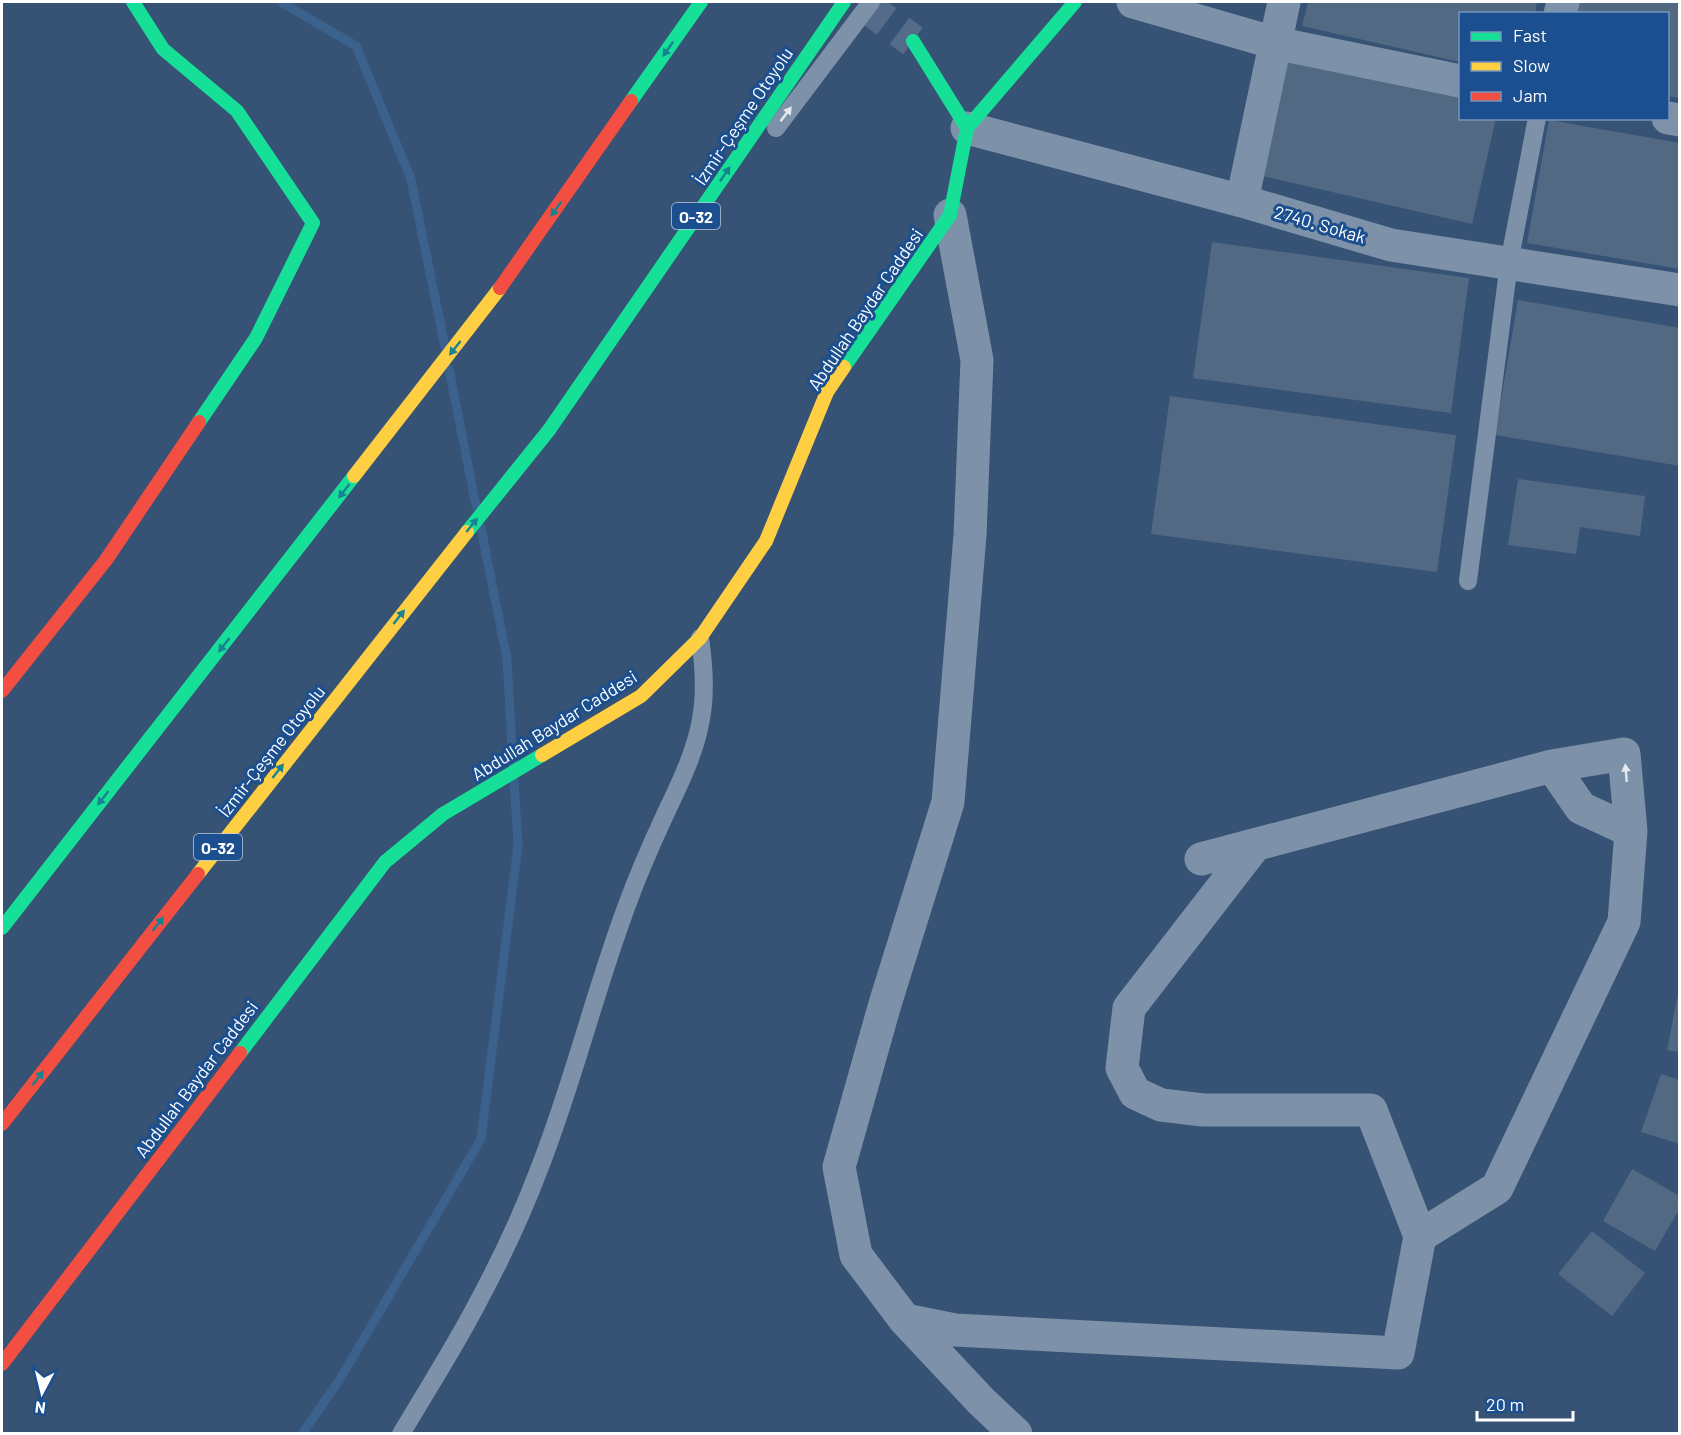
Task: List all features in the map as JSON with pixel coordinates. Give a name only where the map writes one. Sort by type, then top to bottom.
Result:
[{"type":"main road","points":[[2,691],[106,560],[256,338],[313,223],[237,111],[163,49],[133,2]]},
{"type":"main road","points":[[2,928],[491,301],[701,2]]},
{"type":"main road","name":"İzmir-Çeşme Otoyolu","points":[[2,1124],[435,571],[549,430],[843,2]]},
{"type":"main road","name":"Abdullah Baydar Caddesi","points":[[2,1364],[385,862],[443,814],[641,696],[700,638],[766,541],[827,392],[950,215],[967,128],[1075,2]]},
{"type":"main road","points":[[913,41],[967,128]]},
{"type":"street","points":[[1133,2],[1275,43],[1459,81]]},
{"type":"street","points":[[1242,201],[1284,2]]},
{"type":"street","name":"2740. Sokak","points":[[967,128],[1242,201],[1391,245],[1680,290]]},
{"type":"street","points":[[950,215],[977,360],[970,535],[948,802],[885,1005],[839,1167],[856,1255],[905,1320],[981,1401],[1016,1434]]},
{"type":"street","points":[[1201,859],[1552,766],[1624,754],[1631,831],[1624,922],[1497,1188],[1420,1236]]},
{"type":"street","points":[[1552,766],[1581,808],[1631,831]]},
{"type":"street","points":[[905,1320],[955,1330],[1398,1353],[1420,1236],[1371,1110],[1203,1110],[1161,1105],[1135,1092],[1122,1068],[1130,1008],[1256,844]]},
{"type":"lane","points":[[549,430],[871,2]]},
{"type":"lane","points":[[1468,582],[1509,263],[1537,120]]},
{"type":"lane","points":[[402,1434],[477,1305],[509,1240],[546,1152],[628,903],[655,836],[689,764],[696,742],[704,696],[704,667],[700,638]]},
{"type":"building","points":[[1308,2],[1537,2],[1535,12],[1459,12],[1459,62],[1302,26]]},
{"type":"building","points":[[1572,2],[1680,2],[1680,98],[1669,96],[1669,12],[1570,12]]},
{"type":"building","points":[[1282,52],[1459,92],[1459,120],[1496,120],[1472,224],[1254,174]]},
{"type":"building","points":[[1549,120],[1680,143],[1680,269],[1527,243]]},
{"type":"building","points":[[1212,242],[1469,278],[1451,413],[1193,378]]},
{"type":"building","points":[[1518,300],[1680,328],[1680,466],[1495,435]]},
{"type":"building","points":[[1170,396],[1456,435],[1437,572],[1151,534]]},
{"type":"building","points":[[1518,479],[1645,496],[1640,536],[1580,527],[1576,554],[1508,545]]},
{"type":"building","points":[[1678,994],[1680,994],[1680,1052],[1667,1050]]},
{"type":"building","points":[[1661,1074],[1680,1080],[1680,1144],[1641,1132]]},
{"type":"building","points":[[1632,1169],[1680,1196],[1680,1208],[1655,1251],[1603,1221]]},
{"type":"building","points":[[1592,1231],[1645,1273],[1612,1316],[1558,1274]]},
{"type":"waterway","points":[[281,2],[356,46],[411,179],[445,347]]},
{"type":"waterway","points":[[449,369],[476,506]]},
{"type":"waterway","points":[[481,528],[507,659],[513,764]]},
{"type":"waterway","points":[[302,1434],[340,1379],[481,1139],[518,845],[514,780]]},
{"type":"tunnel","points":[[860,2],[913,41]]},
{"type":"traffic: fast","points":[[133,2],[163,49],[237,111],[313,223],[256,338],[199,422]]},
{"type":"traffic: fast","points":[[631,101],[701,2]]},
{"type":"traffic: fast","points":[[467,532],[549,430],[844,2]]},
{"type":"traffic: fast","points":[[844,367],[950,215],[967,128],[1075,2]]},
{"type":"traffic: fast","points":[[913,41],[967,128]]},
{"type":"traffic: fast","points":[[2,928],[354,476]]},
{"type":"traffic: fast","points":[[240,1053],[385,862],[443,814],[542,755]]},
{"type":"traffic: slow","points":[[354,476],[500,288]]},
{"type":"traffic: slow","points":[[542,755],[641,696],[700,638],[766,541],[827,392],[844,367]]},
{"type":"traffic: slow","points":[[198,874],[467,532]]},
{"type":"traffic: jam","points":[[500,288],[631,101]]},
{"type":"traffic: jam","points":[[2,691],[106,560],[199,422]]},
{"type":"traffic: jam","points":[[2,1124],[198,874]]},
{"type":"traffic: jam","points":[[2,1364],[240,1053]]}]
